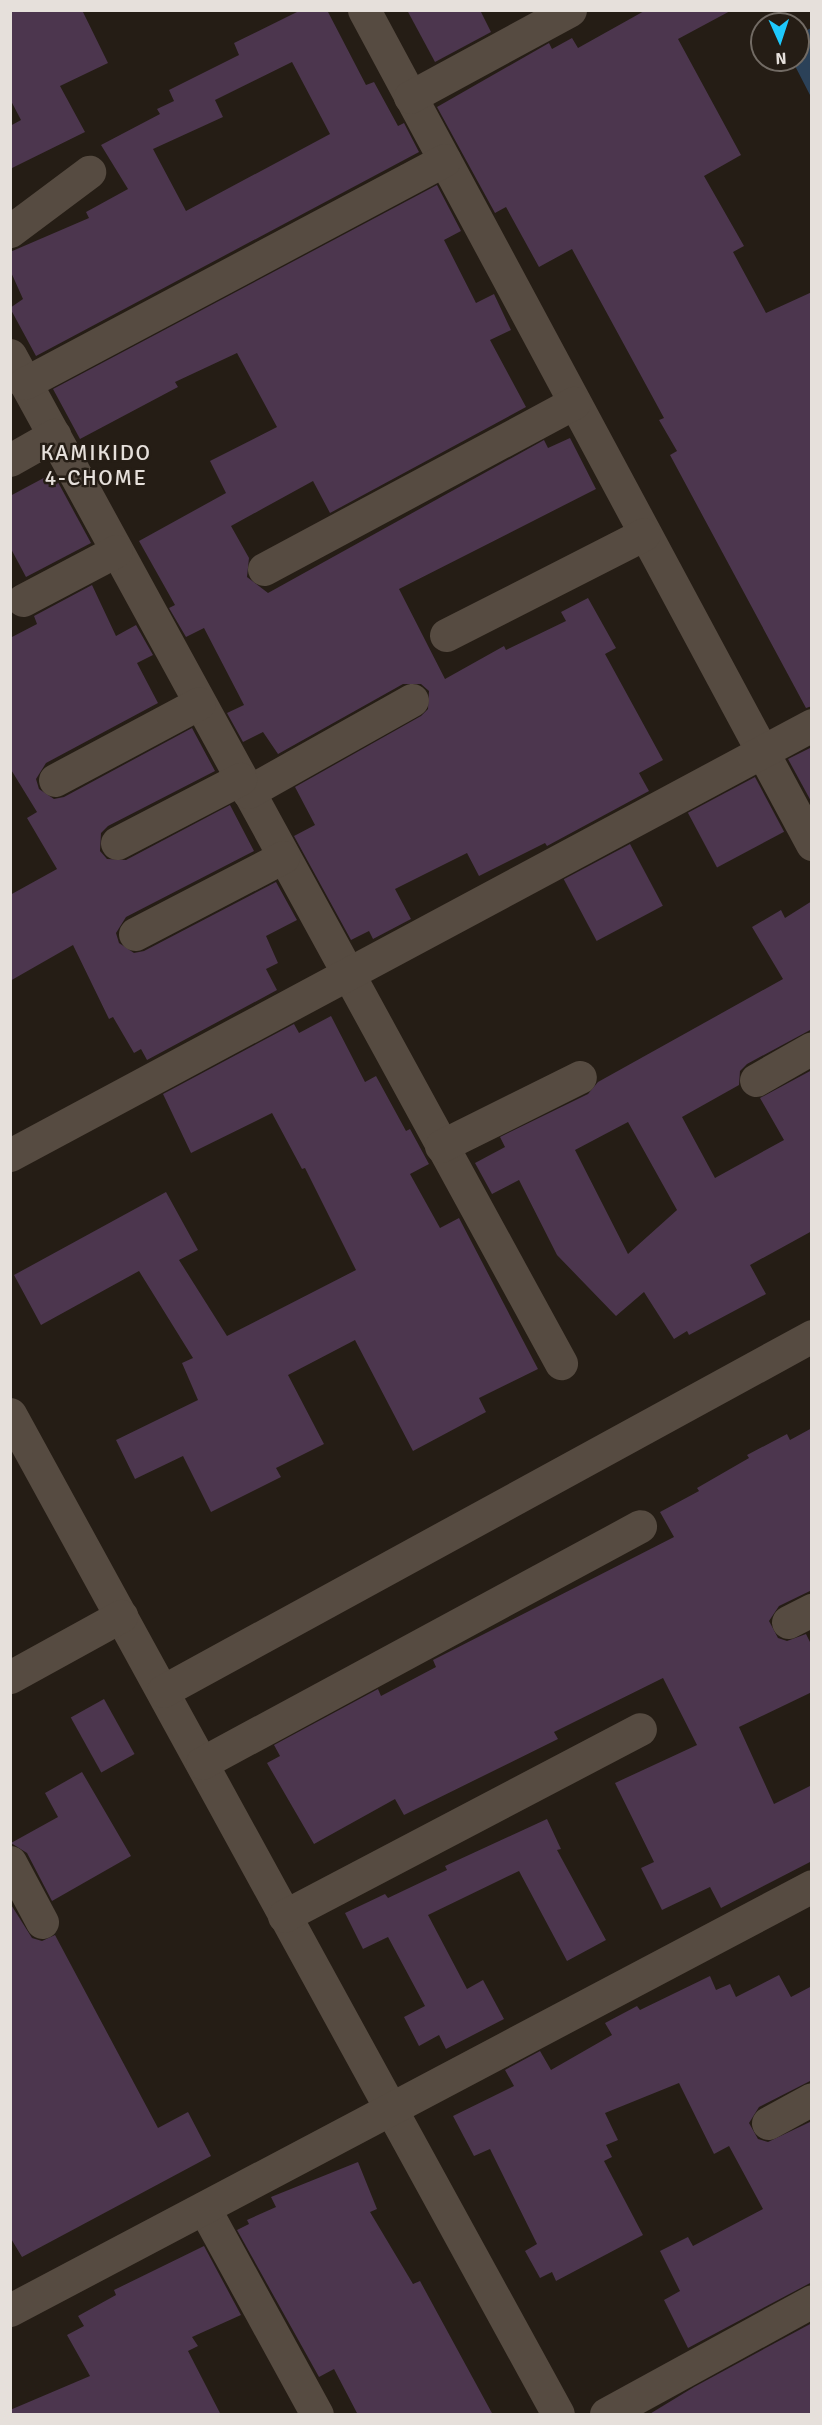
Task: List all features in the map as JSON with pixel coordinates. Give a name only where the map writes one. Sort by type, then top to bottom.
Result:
[{"type":"street","points":[[364,10],[812,844]]},
{"type":"street","points":[[410,97],[570,10]]},
{"type":"street","points":[[444,160],[18,369],[561,1363]]},
{"type":"street","points":[[10,231],[89,172]]},
{"type":"street","points":[[264,569],[574,403]]},
{"type":"street","points":[[10,460],[54,435]]},
{"type":"street","points":[[446,635],[644,534]]},
{"type":"street","points":[[23,600],[116,551]]},
{"type":"street","points":[[117,843],[244,785],[412,700]]},
{"type":"street","points":[[55,780],[199,703]]},
{"type":"street","points":[[10,1155],[812,725]]},
{"type":"street","points":[[135,934],[283,857]]},
{"type":"street","points":[[756,1080],[812,1048]]},
{"type":"street","points":[[441,1146],[580,1077]]},
{"type":"street","points":[[163,1691],[812,1336]]},
{"type":"street","points":[[10,1414],[163,1691],[389,2112],[558,2415]]},
{"type":"street","points":[[202,1763],[640,1526]]},
{"type":"street","points":[[10,1677],[121,1616]]},
{"type":"street","points":[[284,1916],[640,1729]]},
{"type":"street","points":[[10,1862],[42,1922]]},
{"type":"street","points":[[10,2310],[389,2112],[807,1898]]},
{"type":"street","points":[[768,2123],[812,2099]]},
{"type":"street","points":[[204,2208],[317,2415]]},
{"type":"street","points":[[606,2415],[812,2301]]},
{"type":"water","points":[[810,29],[811,97],[798,72],[810,72]]},
{"type":"building","points":[[10,10],[82,10],[108,63],[60,86],[85,132],[10,169],[10,126],[21,120],[10,99]]},
{"type":"building","points":[[301,10],[327,10],[366,85],[374,82],[398,126],[404,123],[419,152],[36,356],[10,308],[23,299],[10,270],[10,252],[89,218],[86,212],[128,189],[101,145],[160,114],[157,109],[174,101],[169,90],[239,55],[234,43]],"holes":[[[292,62],[330,134],[186,211],[153,149],[223,117],[215,100]]]},
{"type":"building","points":[[407,10],[480,10],[491,32],[435,62]]},
{"type":"building","points":[[646,10],[732,10],[678,39],[741,155],[704,176],[744,246],[733,252],[766,313],[812,292],[812,706],[806,708],[670,455],[677,451],[659,420],[664,418],[572,249],[539,267],[506,207],[495,213],[437,107],[549,43],[552,49],[572,38],[578,48]]},
{"type":"building","points":[[437,185],[461,231],[444,240],[476,303],[494,294],[511,330],[490,340],[526,407],[330,513],[313,481],[231,526],[249,558],[247,577],[268,593],[544,440],[548,448],[570,438],[596,489],[399,589],[445,679],[504,646],[506,650],[566,621],[561,612],[588,598],[616,648],[605,654],[663,760],[639,773],[649,791],[547,846],[545,843],[479,876],[467,853],[395,889],[411,919],[373,939],[369,931],[351,940],[294,836],[315,825],[295,787],[421,716],[428,709],[429,691],[421,684],[403,684],[278,754],[263,732],[243,742],[227,713],[244,705],[204,628],[186,637],[169,608],[175,605],[139,541],[226,493],[210,461],[277,427],[237,353],[175,382],[178,387],[80,439],[53,389]]},
{"type":"building","points":[[53,473],[91,543],[26,577],[10,547],[10,496]]},
{"type":"building","points":[[92,585],[116,636],[136,625],[153,655],[137,663],[158,703],[46,763],[36,779],[39,789],[54,799],[64,797],[192,728],[215,771],[108,826],[101,833],[100,851],[107,859],[126,860],[230,805],[254,851],[126,917],[116,933],[119,943],[134,953],[144,951],[276,882],[297,920],[266,936],[278,963],[266,969],[277,990],[147,1060],[141,1049],[134,1053],[113,1017],[109,1019],[73,945],[10,981],[10,895],[57,869],[27,818],[37,812],[10,768],[10,638],[37,624],[34,616]]},
{"type":"building","points":[[812,747],[812,803],[788,759]]},
{"type":"building","points":[[755,777],[784,832],[717,867],[688,813]]},
{"type":"building","points":[[630,844],[663,906],[597,941],[564,879]]},
{"type":"building","points":[[812,901],[812,1029],[747,1064],[740,1071],[739,1085],[682,1117],[715,1178],[784,1140],[760,1098],[812,1070],[812,1231],[750,1265],[766,1294],[689,1335],[687,1331],[674,1339],[644,1292],[616,1316],[557,1255],[519,1180],[492,1194],[475,1163],[505,1147],[500,1137],[588,1094],[598,1082],[783,979],[752,927],[781,910],[785,918]],"holes":[[[628,1122],[677,1210],[628,1254],[575,1150]]]},
{"type":"building","points":[[331,1016],[365,1082],[376,1076],[406,1131],[410,1129],[429,1164],[410,1174],[440,1228],[459,1218],[538,1369],[479,1398],[486,1412],[413,1451],[355,1340],[288,1375],[324,1444],[276,1468],[281,1477],[211,1512],[183,1456],[135,1479],[116,1440],[198,1400],[182,1363],[193,1358],[139,1271],[41,1325],[14,1275],[166,1192],[198,1250],[179,1260],[227,1336],[356,1270],[305,1168],[302,1169],[272,1113],[191,1153],[163,1094],[294,1024],[299,1033]]},
{"type":"building","points":[[812,1428],[812,1590],[779,1606],[769,1621],[778,1638],[787,1641],[806,1634],[812,1646],[812,1692],[739,1727],[774,1804],[812,1785],[812,1861],[721,1908],[710,1887],[662,1910],[641,1868],[654,1862],[615,1783],[697,1745],[663,1678],[554,1732],[558,1739],[404,1815],[395,1799],[314,1844],[267,1763],[280,1756],[274,1745],[378,1689],[381,1696],[436,1667],[433,1660],[674,1537],[660,1512],[699,1491],[697,1488],[749,1458],[747,1455],[787,1434],[790,1440]]},
{"type":"building","points":[[104,1699],[135,1754],[101,1773],[71,1717]]},
{"type":"building","points":[[82,1772],[131,1856],[52,1901],[27,1853],[11,1843],[58,1817],[45,1793]]},
{"type":"building","points":[[547,1819],[561,1849],[557,1850],[606,1940],[567,1961],[519,1871],[428,1915],[467,1989],[483,1980],[504,2019],[446,2049],[439,2035],[419,2046],[404,2017],[425,2006],[388,1937],[363,1949],[345,1913],[385,1894],[388,1898],[447,1870],[445,1866]]},
{"type":"building","points":[[10,1903],[32,1938],[42,1941],[55,1935],[158,2128],[188,2112],[211,2156],[22,2257],[10,2237]]},
{"type":"building","points":[[779,1975],[791,1997],[812,1986],[812,2080],[759,2107],[749,2123],[758,2139],[768,2142],[812,2121],[812,2282],[688,2348],[664,2300],[680,2291],[660,2251],[688,2237],[693,2246],[763,2209],[729,2146],[714,2154],[679,2083],[605,2113],[618,2140],[606,2145],[612,2157],[604,2161],[643,2235],[556,2281],[552,2272],[540,2278],[525,2251],[537,2244],[490,2149],[474,2156],[453,2116],[514,2086],[505,2070],[540,2051],[551,2070],[612,2035],[605,2023],[637,2006],[640,2010],[710,1976],[716,1990],[730,1984],[736,1997]]},
{"type":"building","points":[[358,2162],[377,2209],[370,2212],[413,2284],[420,2281],[493,2415],[358,2415],[334,2369],[319,2377],[237,2230],[249,2224],[247,2220],[276,2207],[271,2197]]},
{"type":"building","points":[[204,2246],[241,2315],[192,2337],[198,2346],[188,2351],[221,2415],[10,2415],[10,2410],[90,2376],[67,2335],[84,2326],[78,2316],[116,2295],[114,2290]]},
{"type":"building","points":[[812,2323],[812,2415],[648,2415],[694,2387]]},
{"type":"district","name":"KAMIKIDO 4-CHOME","points":[[96,464]]}]
